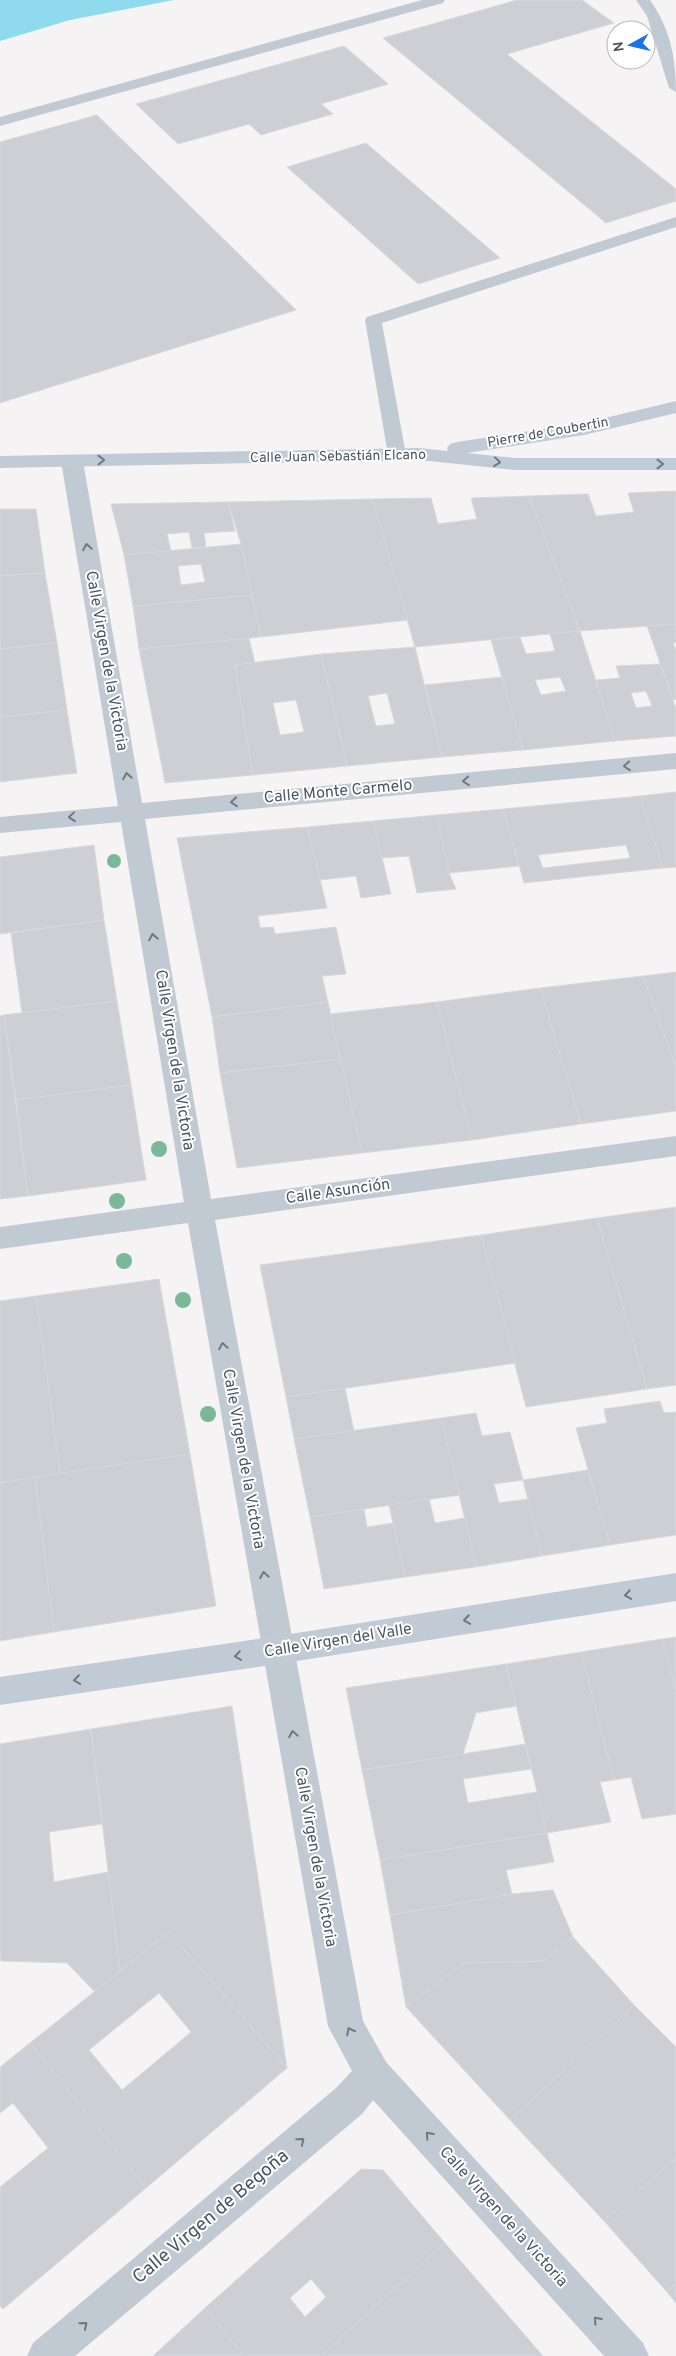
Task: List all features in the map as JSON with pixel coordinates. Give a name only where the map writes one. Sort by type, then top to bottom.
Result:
[{"type":"main road","name":"Pierre de Coubertin","points":[[419,454],[584,429],[676,407]]},
{"type":"main road","name":"Calle Juan Sebastián Elcano","points":[[0,462],[419,454],[514,464],[676,464]]},
{"type":"main road","name":"Calle Virgen del Valle","points":[[0,1691],[278,1650],[676,1587]]},
{"type":"street","name":"Calle Virgen de la Victoria","points":[[72,461],[200,1211],[346,2026],[373,2074],[630,2356]]},
{"type":"street","name":"Calle Monte Carmelo","points":[[0,825],[676,761]]},
{"type":"street","name":"Calle Asunción","points":[[0,1238],[676,1146]]},
{"type":"street","name":"Calle Virgen de Begoña","points":[[46,2356],[349,2101],[373,2074]]},
{"type":"lane","points":[[0,122],[438,0]]},
{"type":"lane","points":[[643,0],[654,16],[676,88]]},
{"type":"lane","points":[[396,455],[373,320],[676,222]]},
{"type":"water","points":[[0,0],[174,0],[70,20],[0,41]]},
{"type":"building","points":[[517,0],[582,0],[610,20],[606,20],[606,25],[507,54],[676,189],[676,201],[606,223],[383,38]]},
{"type":"building","points":[[344,46],[388,84],[321,104],[333,114],[261,135],[249,124],[178,144],[136,104]]},
{"type":"building","points":[[97,115],[296,310],[0,403],[0,142]]},
{"type":"building","points":[[366,143],[500,258],[418,284],[287,167]]},
{"type":"building","points":[[676,491],[676,624],[580,631],[529,496],[588,494],[596,516],[634,512],[628,493]]},
{"type":"building","points":[[529,496],[580,631],[415,647],[372,499],[431,498],[438,524],[477,519],[471,498]]},
{"type":"building","points":[[372,499],[408,620],[261,637],[241,544],[228,502]]},
{"type":"building","points":[[228,502],[235,531],[204,533],[206,547],[192,548],[189,532],[167,534],[171,551],[124,555],[111,504]]},
{"type":"building","points":[[0,509],[36,509],[45,573],[0,576]]},
{"type":"building","points":[[241,544],[252,595],[133,606],[124,555]],"holes":[[[201,564],[205,582],[181,585],[178,566]]]},
{"type":"building","points":[[45,573],[57,643],[0,649],[0,576]]},
{"type":"building","points":[[252,595],[261,637],[139,649],[133,606]]},
{"type":"building","points":[[676,624],[676,643],[673,643],[676,650],[676,699],[673,700],[647,626]]},
{"type":"building","points":[[580,631],[615,741],[523,750],[491,640],[520,637],[526,654],[555,651],[550,634]],"holes":[[[560,677],[566,691],[541,695],[535,680]]]},
{"type":"building","points":[[249,638],[255,663],[235,665],[253,775],[165,783],[139,649]]},
{"type":"building","points":[[57,643],[67,710],[0,717],[0,649]]},
{"type":"building","points":[[415,647],[442,757],[347,766],[321,654]],"holes":[[[387,693],[395,724],[376,726],[368,696]]]},
{"type":"building","points":[[321,654],[347,766],[253,775],[235,665]],"holes":[[[296,700],[304,732],[280,735],[273,703]]]},
{"type":"building","points":[[660,664],[676,709],[676,736],[615,741],[596,680],[620,678],[616,666]],"holes":[[[646,691],[652,706],[636,708],[631,693]]]},
{"type":"building","points":[[502,677],[523,750],[442,757],[425,685]]},
{"type":"building","points":[[67,710],[77,773],[0,782],[0,717]]},
{"type":"building","points":[[676,792],[676,867],[663,868],[640,796]]},
{"type":"building","points":[[640,796],[663,868],[524,883],[503,809]],"holes":[[[626,845],[630,858],[543,868],[538,855]]]},
{"type":"building","points":[[503,809],[519,866],[449,873],[437,815]]},
{"type":"building","points":[[437,815],[449,873],[456,889],[417,893],[409,856],[381,858],[373,821]]},
{"type":"building","points":[[373,821],[391,894],[361,898],[356,876],[320,880],[307,827]]},
{"type":"building","points":[[307,827],[327,908],[258,916],[260,928],[273,927],[275,934],[336,927],[346,974],[322,976],[328,1002],[212,1017],[177,838]]},
{"type":"building","points":[[94,845],[104,920],[0,934],[0,857]]},
{"type":"building","points":[[104,920],[117,1001],[22,1013],[11,933]]},
{"type":"building","points":[[676,972],[676,1068],[643,976]]},
{"type":"building","points":[[643,976],[676,1068],[676,1111],[581,1124],[540,988]]},
{"type":"building","points":[[540,988],[581,1124],[472,1140],[437,1002]]},
{"type":"building","points":[[117,1001],[131,1085],[16,1100],[4,1015]]},
{"type":"building","points":[[328,1002],[341,1059],[220,1073],[212,1017]]},
{"type":"building","points":[[437,1002],[472,1140],[362,1153],[330,1014]]},
{"type":"building","points":[[4,1015],[28,1196],[0,1199],[0,1016]]},
{"type":"building","points":[[341,1059],[362,1153],[237,1168],[220,1073]]},
{"type":"building","points":[[131,1085],[146,1180],[28,1196],[16,1100]]},
{"type":"building","points":[[676,1207],[676,1385],[647,1389],[597,1218]]},
{"type":"building","points":[[597,1218],[647,1389],[526,1407],[481,1235]]},
{"type":"building","points":[[481,1235],[516,1363],[286,1397],[260,1265]]},
{"type":"building","points":[[159,1279],[190,1454],[60,1474],[36,1296]]},
{"type":"building","points":[[36,1296],[60,1474],[0,1483],[0,1301]]},
{"type":"building","points":[[345,1388],[354,1431],[294,1439],[286,1397]]},
{"type":"building","points":[[660,1401],[664,1413],[676,1412],[676,1535],[610,1545],[576,1428],[607,1423],[604,1409]]},
{"type":"building","points":[[476,1413],[482,1436],[510,1432],[523,1480],[494,1484],[499,1503],[528,1499],[542,1556],[476,1567],[441,1418]]},
{"type":"building","points":[[441,1418],[460,1495],[310,1517],[294,1439]]},
{"type":"building","points":[[190,1454],[216,1606],[54,1632],[35,1477]]},
{"type":"building","points":[[588,1470],[610,1545],[542,1556],[523,1480]]},
{"type":"building","points":[[35,1477],[54,1632],[0,1641],[0,1483]]},
{"type":"building","points":[[429,1499],[435,1523],[465,1518],[476,1567],[405,1577],[389,1505]]},
{"type":"building","points":[[364,1509],[367,1527],[393,1523],[405,1577],[324,1589],[310,1517]]},
{"type":"building","points":[[676,1637],[676,1690],[662,1639]]},
{"type":"building","points":[[662,1639],[676,1690],[676,1814],[642,1819],[631,1777],[614,1780],[581,1652]]},
{"type":"building","points":[[581,1652],[614,1780],[600,1782],[611,1822],[547,1833],[506,1664]]},
{"type":"building","points":[[506,1664],[516,1706],[476,1713],[463,1754],[362,1770],[346,1688]]},
{"type":"building","points":[[232,1706],[287,2068],[169,1932],[120,1971],[91,1729]]},
{"type":"building","points":[[91,1729],[102,1824],[49,1832],[54,1882],[108,1872],[120,1971],[95,1992],[67,1963],[1,1961],[0,1952],[0,1744]]},
{"type":"building","points":[[525,1744],[531,1769],[463,1779],[468,1803],[537,1792],[547,1833],[380,1860],[362,1770]]},
{"type":"building","points":[[547,1833],[554,1862],[506,1870],[512,1894],[390,1915],[380,1860]]},
{"type":"building","points":[[553,1890],[573,1937],[543,1961],[464,1963],[406,2007],[390,1915],[512,1894]]},
{"type":"building","points":[[169,1932],[287,2068],[146,2188],[30,2043]],"holes":[[[159,1993],[191,2032],[122,2090],[89,2050]]]},
{"type":"building","points":[[573,1937],[634,2005],[510,2120],[406,2007],[464,1963],[543,1961]]},
{"type":"building","points":[[634,2005],[676,2047],[676,2158],[604,2221],[510,2120]]},
{"type":"building","points":[[30,2043],[146,2188],[3,2309],[0,2306],[0,2187],[48,2148],[13,2103],[0,2113],[0,2067]]},
{"type":"building","points":[[676,2158],[676,2282],[667,2292],[604,2221]]},
{"type":"building","points":[[361,2169],[383,2170],[445,2243],[321,2356],[244,2356],[205,2308]],"holes":[[[311,2279],[326,2297],[305,2317],[290,2298]]]},
{"type":"building","points":[[445,2243],[543,2356],[321,2356]]},
{"type":"building","points":[[676,2282],[676,2303],[667,2292]]},
{"type":"building","points":[[205,2308],[244,2356],[153,2356]]}]
